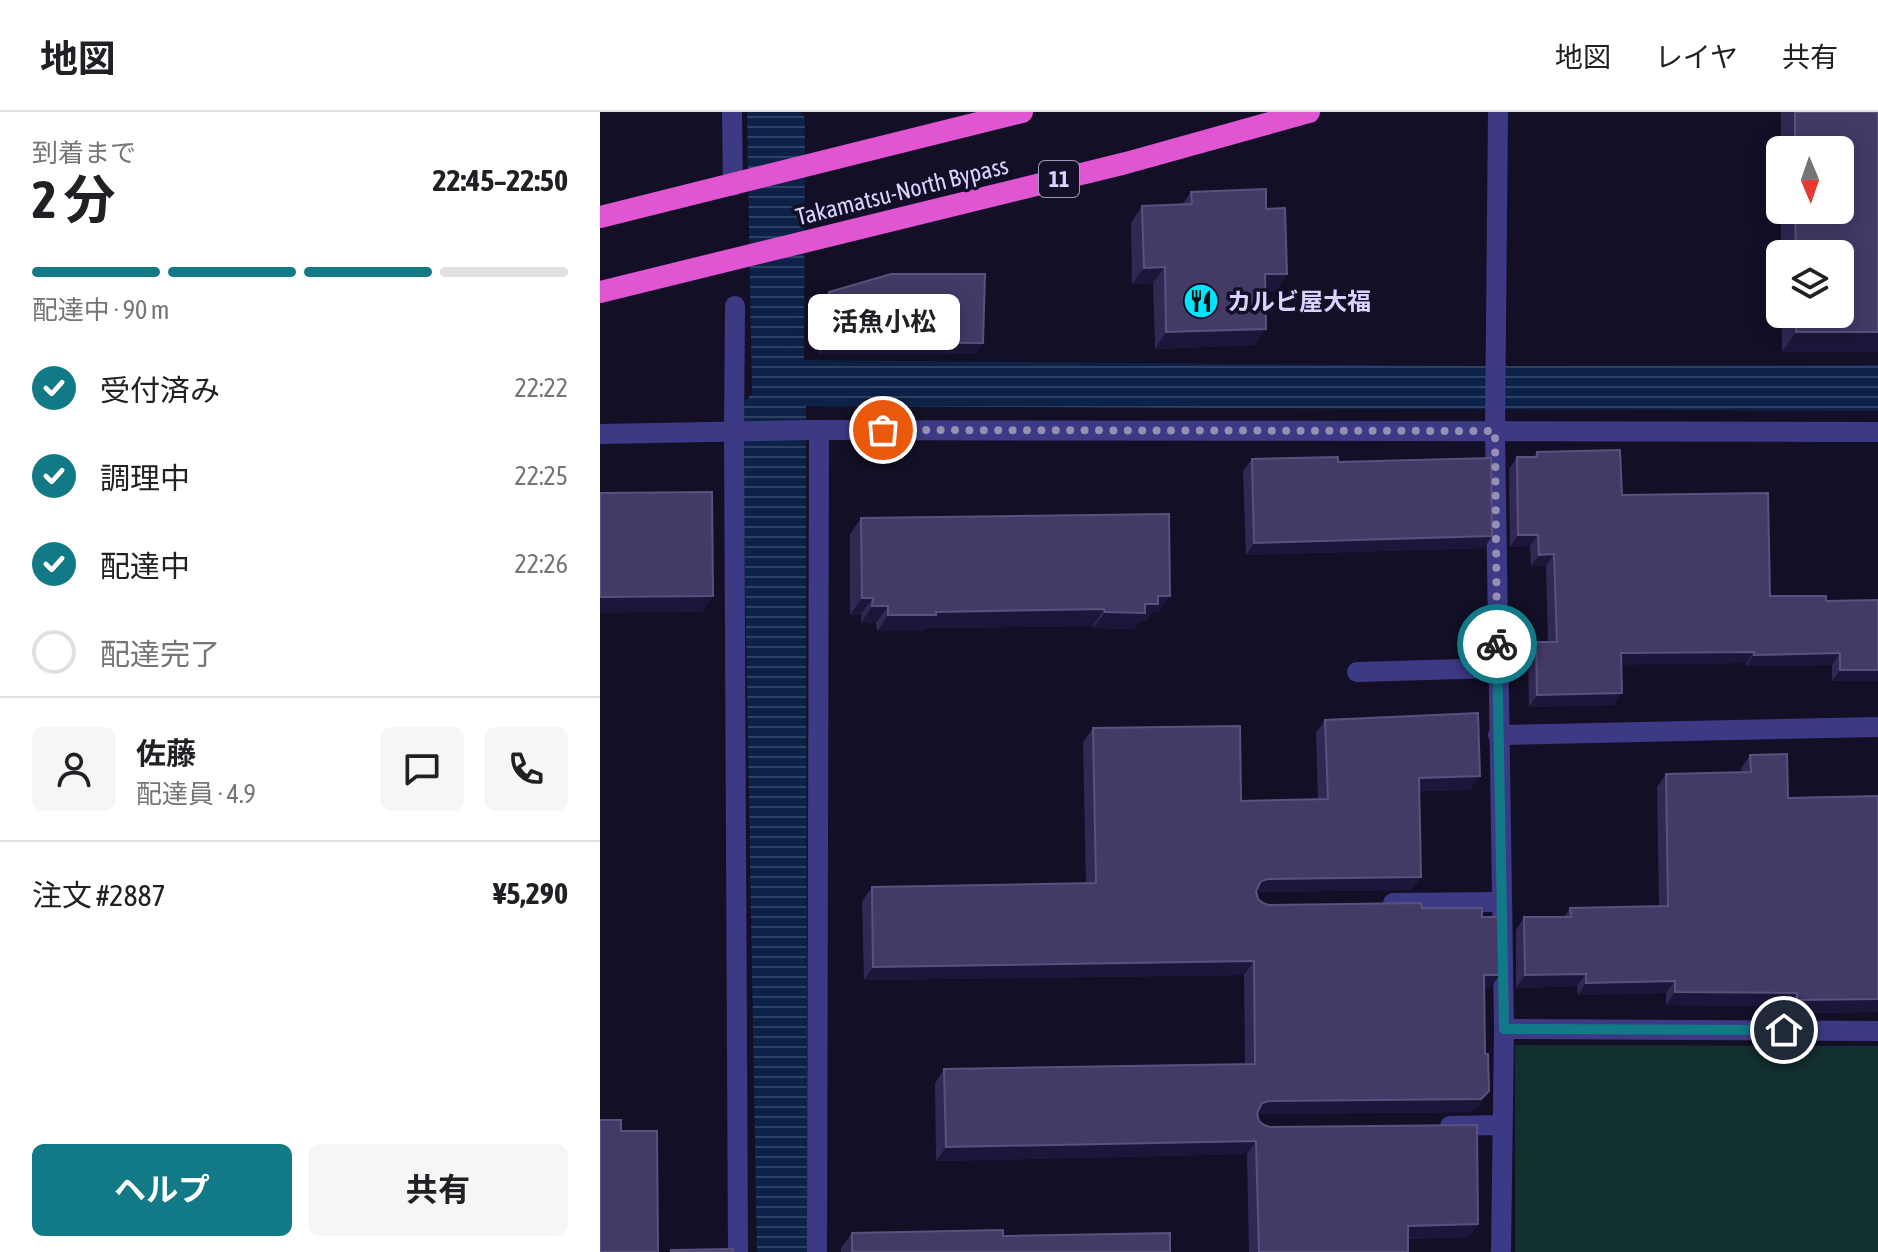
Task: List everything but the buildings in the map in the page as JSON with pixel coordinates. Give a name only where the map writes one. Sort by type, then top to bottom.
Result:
[{"type":"highway","name":"Takamatsu-North Bypass","points":[[600,217],[1022,112]]},
{"type":"highway","name":"Takamatsu-North Bypass","points":[[600,292],[1126,163],[1309,112]]},
{"type":"street","points":[[732,112],[740,184]]},
{"type":"street","points":[[1498,112],[1495,431],[1504,1029],[1501,1252]]},
{"type":"street","points":[[735,306],[738,1252]]},
{"type":"street","points":[[815,430],[817,1252]]},
{"type":"street","points":[[600,434],[815,430],[1878,432]]},
{"type":"street","points":[[1357,672],[1497,668]]},
{"type":"street","points":[[1498,735],[1878,727]]},
{"type":"street","points":[[1380,903],[1501,902]]},
{"type":"street","points":[[1504,1029],[1878,1031]]},
{"type":"street","points":[[1426,1126],[1502,1125]]},
{"type":"green space","points":[[1515,1045],[1878,1046],[1878,1252],[1515,1252]]},
{"type":"water","points":[[747,112],[800,112],[805,118],[804,360],[1481,366],[1878,365],[1878,411],[806,406],[807,1252],[757,1252],[742,404],[752,394]]},
{"type":"way so far","points":[[883,430],[1495,431],[1497,644]]},
{"type":"place","name":"カルビ屋大福","points":[[1201,301]]},
{"type":"place","name":"活魚小松","points":[[883,430]]},
{"type":"route","points":[[1497,644],[1504,1029],[1784,1030]]}]
